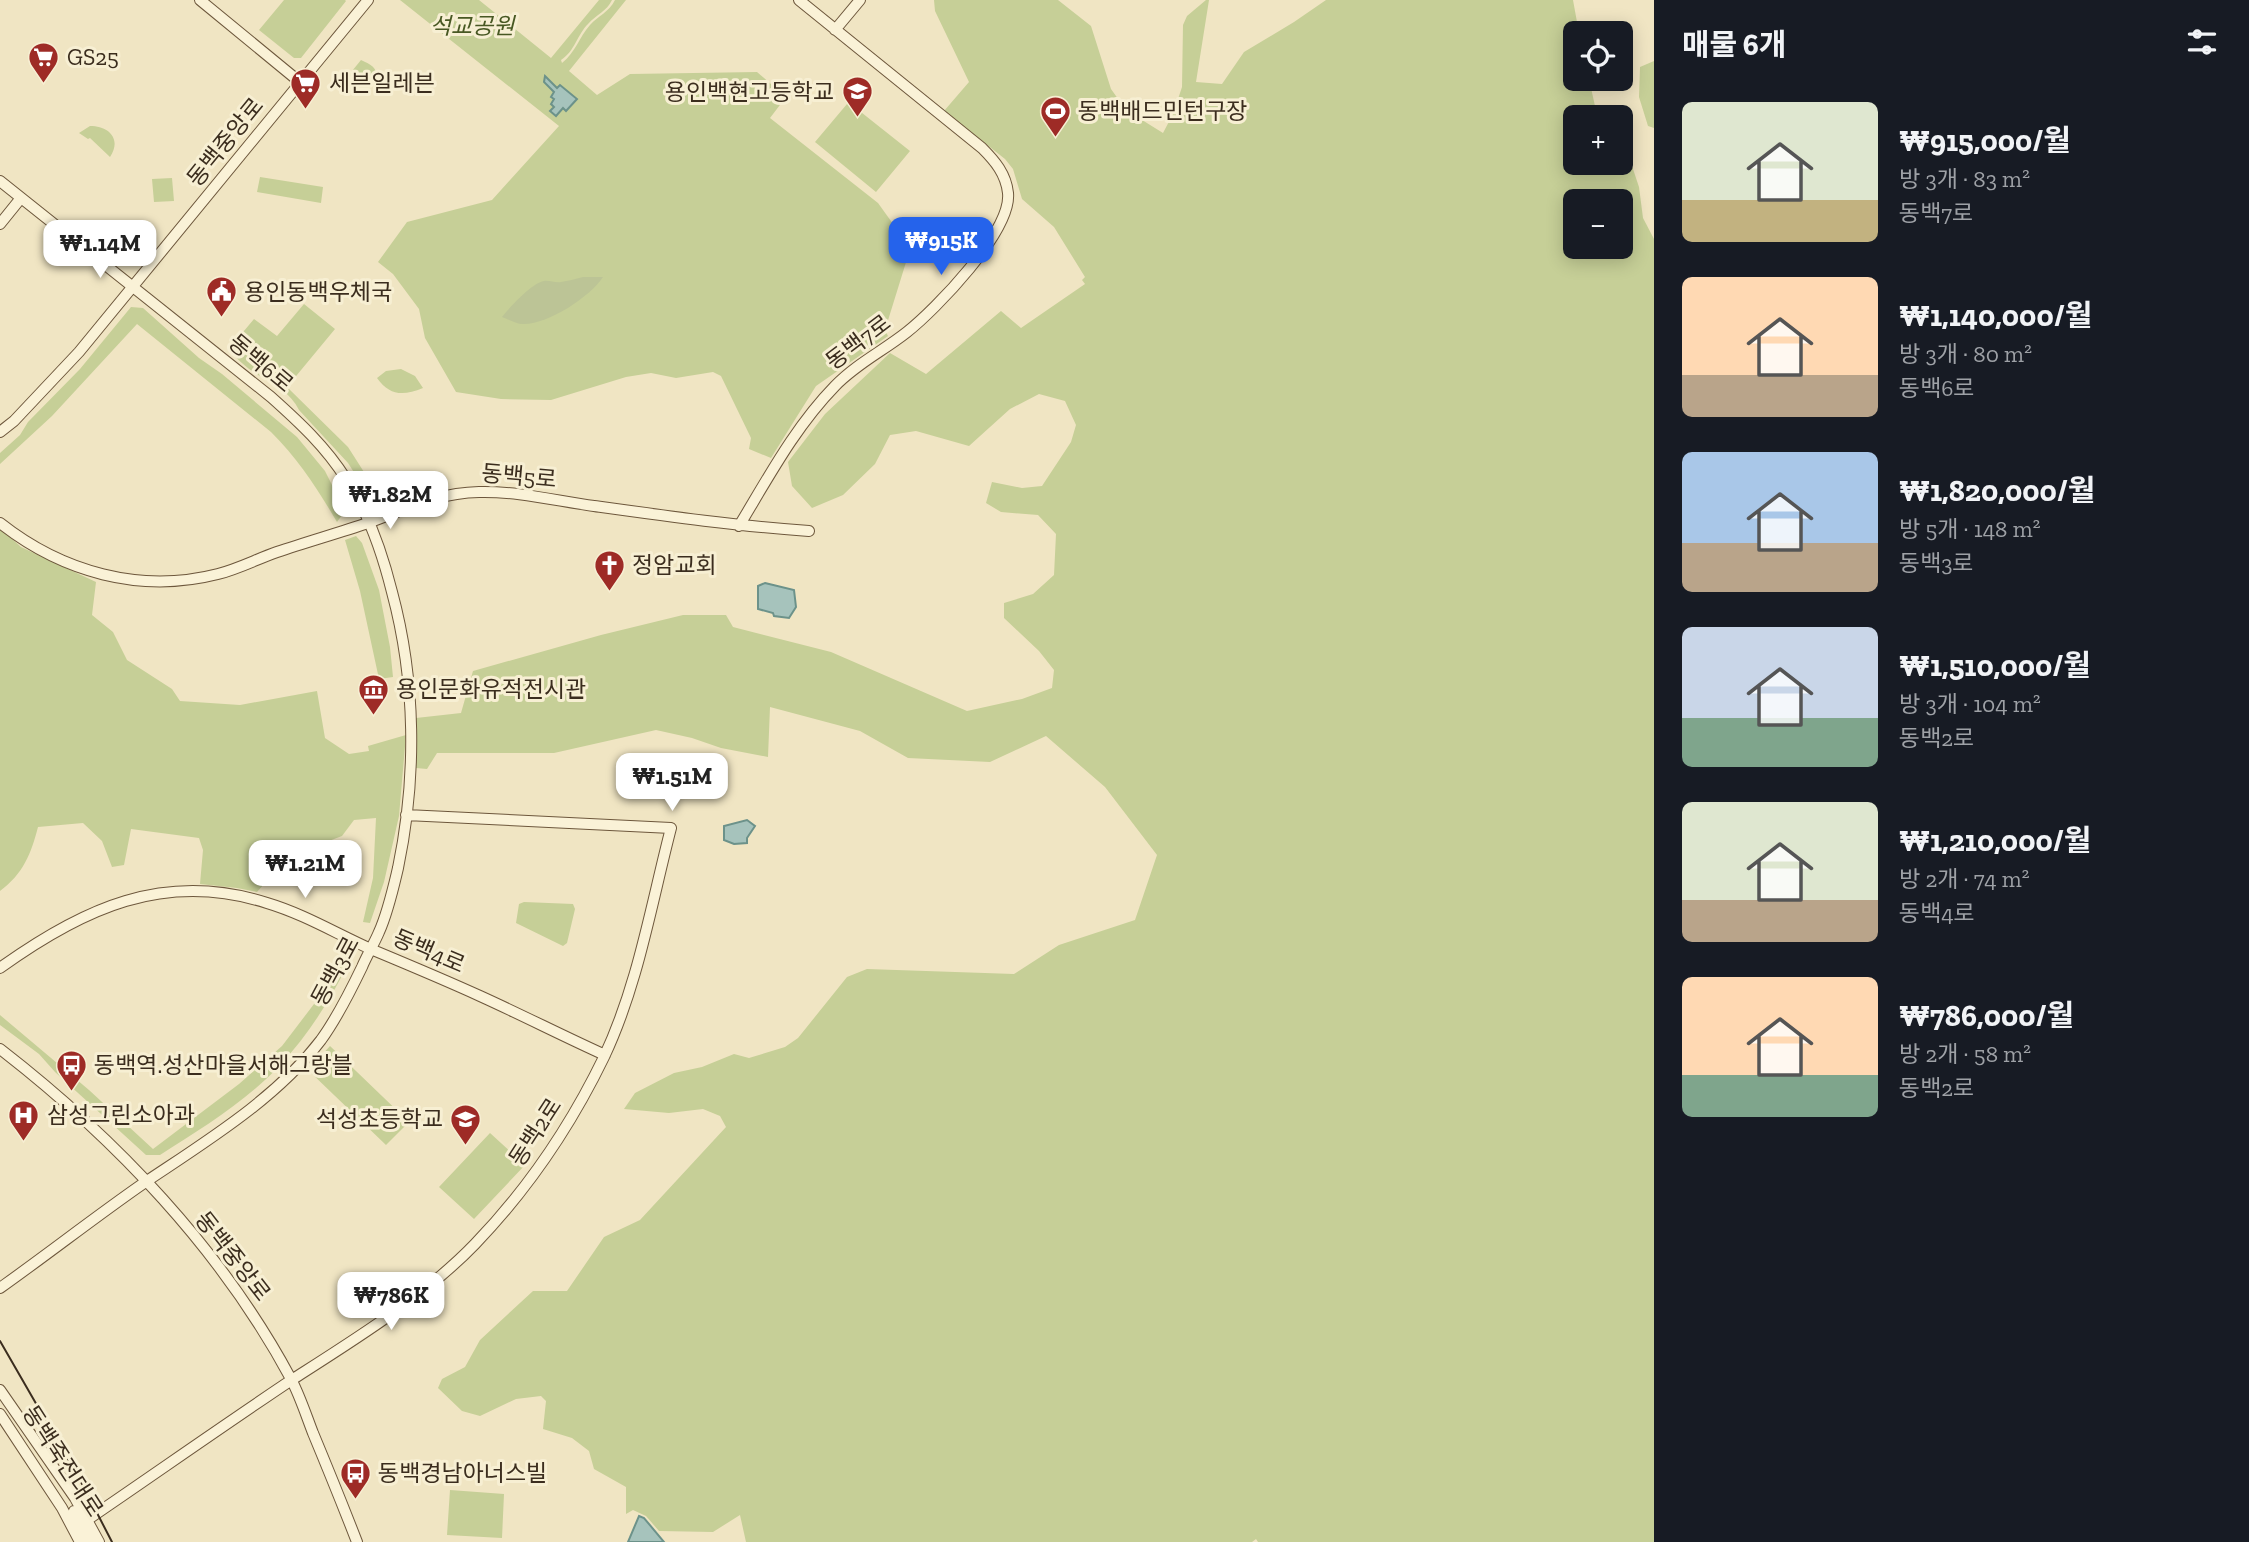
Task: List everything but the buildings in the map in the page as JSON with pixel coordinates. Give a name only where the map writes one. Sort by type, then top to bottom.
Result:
[{"type":"street","points":[[200,0],[301,83]]},
{"type":"street","name":"동백중앙로","points":[[0,432],[14,421],[72,360],[368,0]]},
{"type":"street","name":"동백7로","points":[[739,526],[806,419],[836,384],[862,362],[904,335],[951,291],[997,228],[1008,198],[1004,179],[996,162],[982,148],[799,0]]},
{"type":"street","points":[[835,30],[860,0]]},
{"type":"street","name":"동백6로","points":[[0,181],[271,397],[316,440],[347,479],[369,522]]},
{"type":"street","points":[[0,224],[21,198]]},
{"type":"street","name":"동백5로","points":[[0,523],[48,556],[78,568],[128,580],[167,582],[219,574],[435,497],[481,492],[506,493],[739,526],[809,531]]},
{"type":"street","name":"동백3로","points":[[0,1288],[237,1119],[298,1064],[321,1040],[350,992],[379,932],[394,885],[406,815],[411,755],[409,684],[396,604],[369,522]]},
{"type":"street","name":"동백2로","points":[[87,1520],[411,1300],[472,1247],[513,1201],[544,1160],[605,1055],[628,997],[671,828],[406,815]]},
{"type":"street","name":"동백4로","points":[[0,968],[65,926],[97,910],[134,898],[182,891],[234,894],[299,915],[605,1055]]},
{"type":"street","name":"동백중앙로","points":[[0,1049],[65,1101],[102,1135],[225,1274],[292,1380],[357,1542]]},
{"type":"street","points":[[0,1390],[75,1498],[99,1542]]},
{"type":"street","name":"동백죽전대로","points":[[0,1403],[71,1504],[91,1542]]},
{"type":"street","name":"동백죽전대로","points":[[0,1414],[62,1508],[78,1542]]},
{"type":"street","points":[[0,1421],[78,1542]]},
{"type":"green space","points":[[284,0],[346,1],[301,58],[294,58],[259,30]]},
{"type":"green space","name":"석교공원","points":[[400,0],[479,0],[551,58],[599,0],[612,0],[584,28],[570,52],[561,60],[562,63],[590,25],[610,8],[615,0],[626,0],[569,71],[597,95],[630,74],[757,72],[786,97],[770,118],[878,203],[901,235],[907,259],[885,330],[888,336],[816,386],[771,458],[749,449],[751,438],[721,376],[713,372],[676,378],[651,373],[626,377],[551,400],[501,399],[456,392],[425,338],[419,309],[393,274],[378,262],[407,222],[492,200],[559,126]]},
{"type":"green space","points":[[934,0],[1058,0],[1091,26],[1111,89],[1126,110],[1163,133],[1182,87],[1183,25],[1187,16],[1206,0],[1209,0],[1196,82],[1222,84],[1244,52],[1326,0],[1573,0],[1577,21],[1563,21],[1563,91],[1592,91],[1595,105],[1563,105],[1563,175],[1633,175],[1633,169],[1639,187],[1643,218],[1654,239],[1654,1542],[1258,1542],[1256,1539],[1252,1542],[746,1542],[740,1515],[713,1532],[659,1531],[646,1516],[633,1510],[626,1514],[626,1487],[594,1469],[589,1451],[572,1438],[543,1429],[546,1401],[541,1396],[516,1399],[480,1416],[462,1411],[438,1388],[442,1379],[465,1367],[480,1340],[533,1291],[567,1291],[604,1237],[640,1220],[726,1127],[720,1116],[703,1109],[669,1113],[624,1109],[635,1093],[674,1073],[702,1067],[734,1054],[749,1058],[785,1047],[798,1038],[847,977],[867,969],[1014,974],[1059,945],[1135,920],[1157,855],[1105,787],[1046,736],[990,762],[908,758],[860,731],[770,707],[768,757],[721,748],[656,730],[554,753],[437,753],[427,769],[416,768],[416,718],[461,713],[473,671],[683,615],[726,615],[733,627],[831,652],[967,711],[1022,699],[1052,688],[1054,670],[1039,651],[1004,618],[1004,603],[1033,594],[1054,575],[1056,534],[1038,515],[1001,512],[986,503],[992,482],[1022,488],[1042,486],[1071,442],[1076,425],[1065,401],[1039,394],[1010,409],[969,446],[916,431],[890,435],[875,464],[843,495],[812,508],[792,486],[788,462],[825,414],[890,353],[926,374],[1001,311],[1021,328],[1085,284],[1082,280],[1085,277],[1054,227],[1022,199],[1013,169],[1005,159],[944,111],[969,82],[935,11]]},
{"type":"green space","points":[[361,60],[374,68],[377,81],[348,76]]},
{"type":"green space","points":[[1654,61],[1654,128],[1648,126],[1639,97],[1640,67]]},
{"type":"green space","points":[[847,104],[852,105],[910,151],[876,192],[815,142]]},
{"type":"green space","points":[[90,126],[103,128],[112,135],[115,145],[110,157],[90,138],[79,133]]},
{"type":"green space","points":[[260,177],[323,187],[321,203],[257,192]]},
{"type":"green space","points":[[172,178],[174,201],[154,202],[152,179]]},
{"type":"green space","points":[[603,277],[578,301],[555,315],[523,324],[502,317],[521,296],[539,283]]},
{"type":"green space","points":[[304,304],[335,329],[287,387],[348,447],[385,505],[373,502],[348,463],[287,394],[250,370],[228,350],[254,319],[277,336]]},
{"type":"green space","points":[[131,307],[143,308],[199,358],[297,437],[325,471],[345,511],[337,522],[307,475],[271,432],[137,324],[52,416],[0,464],[0,453],[80,369]]},
{"type":"green space","points":[[401,369],[415,376],[423,388],[397,393],[377,378],[386,371]]},
{"type":"green space","points":[[0,528],[21,547],[96,582],[92,615],[113,632],[127,660],[172,689],[180,701],[240,705],[317,691],[325,738],[349,754],[369,751],[368,746],[406,735],[399,816],[384,882],[370,923],[363,922],[373,878],[376,818],[354,820],[342,836],[289,856],[257,892],[200,884],[203,850],[199,838],[131,829],[124,865],[112,867],[102,841],[83,823],[38,827],[25,863],[15,878],[0,891]]},
{"type":"green space","points":[[356,536],[362,543],[379,590],[393,677],[379,679],[360,591],[345,540]]},
{"type":"green space","points":[[519,904],[573,904],[575,909],[567,943],[563,946],[516,923]]},
{"type":"green space","points":[[345,948],[351,958],[320,1014],[291,1053],[238,1102],[160,1155],[146,1155],[55,1072],[39,1054],[0,1025],[0,1015],[89,1090],[153,1149],[239,1084],[282,1046],[314,1004]]},
{"type":"green space","points":[[330,1046],[409,1122],[386,1145],[308,1070]]},
{"type":"green space","points":[[490,1133],[525,1165],[474,1219],[439,1187]]},
{"type":"green space","points":[[450,1490],[504,1494],[502,1538],[447,1535]]},
{"type":"water","points":[[545,76],[557,88],[560,85],[577,99],[566,111],[563,108],[556,116],[550,111],[554,107],[551,104],[554,99],[551,97],[554,92],[544,82]]},
{"type":"water","points":[[765,583],[794,590],[796,607],[789,618],[774,616],[773,613],[758,609],[758,586]]},
{"type":"water","points":[[747,820],[755,826],[747,838],[747,843],[734,844],[724,840],[724,826]]},
{"type":"water","points":[[639,1516],[644,1518],[664,1542],[628,1542]]},
{"type":"tram line","points":[[0,1341],[80,1480],[112,1542]]},
{"type":"place","name":"GS25","points":[[44,84]]},
{"type":"place","name":"세븐일레븐","points":[[306,110]]},
{"type":"place","name":"용인백현고등학교","points":[[857,119]]},
{"type":"place","name":"동백배드민턴구장","points":[[1055,138]]},
{"type":"place","name":"용인동백우체국","points":[[221,319]]},
{"type":"place","name":"정암교회","points":[[609,592]]},
{"type":"place","name":"용인문화유적전시관","points":[[373,716]]},
{"type":"place","name":"동백역.성산마을서해그랑블","points":[[71,1092]]},
{"type":"place","name":"삼성그린소아과","points":[[24,1142]]},
{"type":"place","name":"석성초등학교","points":[[466,1146]]},
{"type":"place","name":"동백경남아너스빌","points":[[355,1500]]}]
